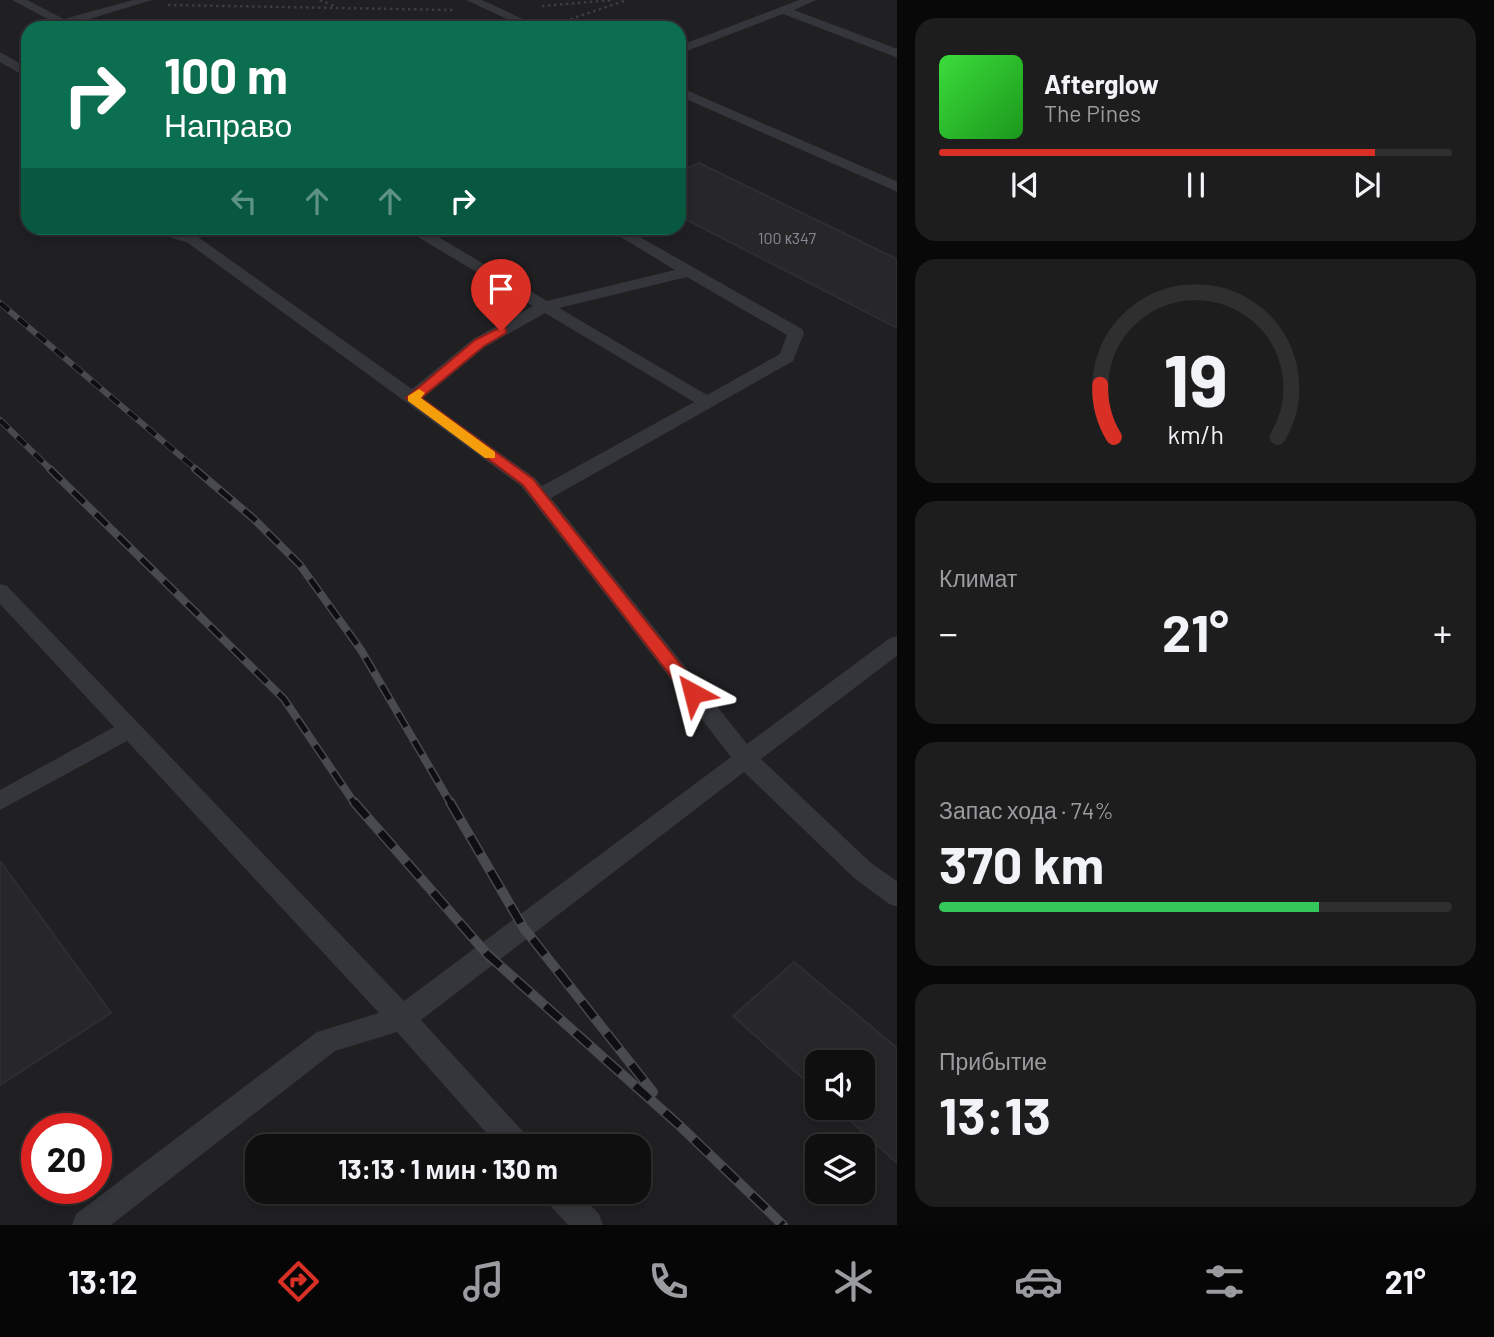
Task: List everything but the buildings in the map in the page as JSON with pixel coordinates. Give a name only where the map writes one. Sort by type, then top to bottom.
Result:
[{"type":"lane","points":[[18,0],[59,21]]},
{"type":"lane","points":[[70,21],[146,0]]},
{"type":"lane","points":[[472,0],[520,21]]},
{"type":"lane","points":[[686,47],[810,0]]},
{"type":"lane","points":[[783,10],[897,54]]},
{"type":"lane","points":[[0,56],[21,70]]},
{"type":"lane","points":[[686,94],[897,188]]},
{"type":"lane","points":[[182,235],[193,240],[528,482],[745,758],[862,870],[897,897]]},
{"type":"lane","points":[[424,235],[707,402]]},
{"type":"lane","points":[[540,496],[787,357],[796,332],[626,235]]},
{"type":"lane","points":[[412,398],[479,343],[545,306],[690,271]]},
{"type":"lane","points":[[0,591],[402,1018],[506,1134]]},
{"type":"lane","points":[[87,1225],[327,1041],[402,1018],[897,643]]},
{"type":"lane","points":[[0,801],[130,729]]},
{"type":"lane","points":[[569,1204],[589,1225]]},
{"type":"path","points":[[320,0],[338,8]]},
{"type":"path","points":[[132,4],[496,10],[614,0]]},
{"type":"path","points":[[566,21],[627,0]]},
{"type":"shaded area","points":[[0,0],[897,0],[897,1225],[0,1225]]},
{"type":"railway","points":[[0,303],[197,470]]},
{"type":"railway","points":[[0,420],[51,470]]},
{"type":"railway","points":[[50,469],[284,699],[355,804]]},
{"type":"railway","points":[[195,469],[254,519],[300,565],[361,650],[451,804]]},
{"type":"railway","points":[[354,802],[487,954],[679,1125],[783,1225]]},
{"type":"railway","points":[[450,802],[523,927],[653,1092]]},
{"type":"slow traffic","points":[[419,393],[412,398],[490,455]]},
{"type":"route","points":[[501,331],[479,343],[412,398],[528,482],[693,693]]}]
